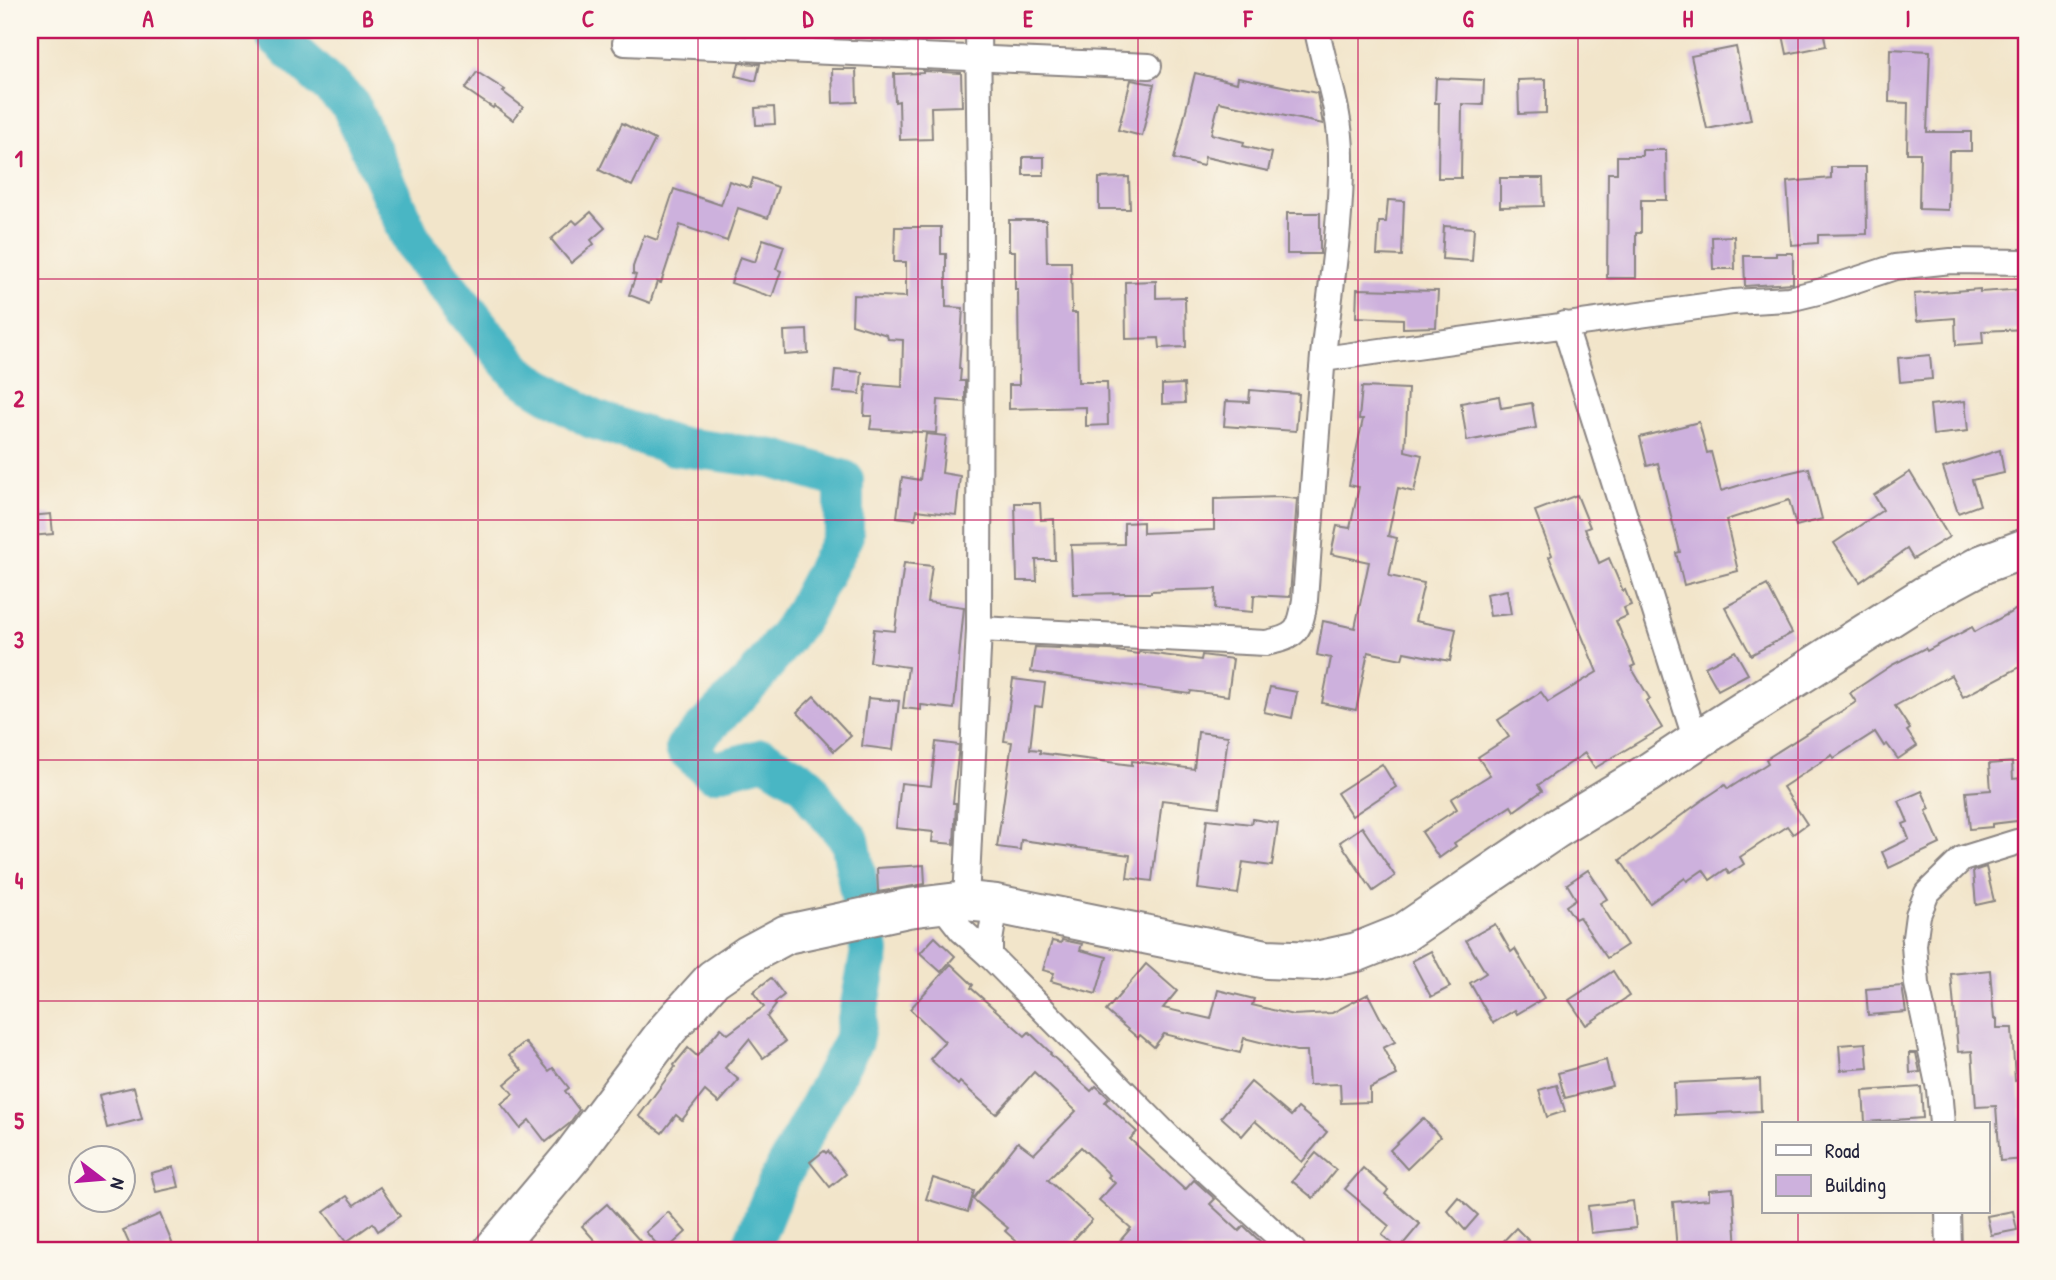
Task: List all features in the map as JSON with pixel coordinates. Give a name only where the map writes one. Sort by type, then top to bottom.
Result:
[{"type":"highway","points":[[494,1250],[573,1155],[668,1029],[713,979],[748,955],[787,934],[881,913],[967,903],[1267,959],[1316,961],[1357,951],[1402,934],[1556,829],[1648,774],[1924,596],[1983,564],[2026,548]]},
{"type":"street","points":[[978,30],[979,629],[967,903],[961,930],[1169,1137],[1293,1250]]},
{"type":"street","points":[[979,629],[1266,643],[1283,640],[1294,634],[1301,623],[1339,202],[1341,153],[1334,94],[1317,30]]},
{"type":"street","points":[[625,43],[1149,66]]},
{"type":"street","points":[[1323,359],[1733,302],[1789,299],[1895,267],[1951,261],[2026,262]]},
{"type":"street","points":[[1564,324],[1696,741]]},
{"type":"street","points":[[1942,1122],[1939,1089],[1917,984],[1914,945],[1918,915],[1927,893],[1962,859],[2026,841]]},
{"type":"street","points":[[967,903],[990,941],[990,956]]},
{"type":"street","points":[[1948,1214],[1949,1250]]},
{"type":"building","points":[[1782,30],[1823,30],[1826,46],[1787,54]]},
{"type":"building","points":[[1736,47],[1751,120],[1707,129],[1691,56]]},
{"type":"building","points":[[1890,49],[1930,51],[1927,132],[1971,132],[1971,151],[1949,151],[1948,210],[1919,209],[1920,153],[1907,153],[1908,103],[1889,102]]},
{"type":"building","points":[[739,63],[760,64],[756,81],[736,76]]},
{"type":"building","points":[[832,69],[856,69],[857,102],[833,103]]},
{"type":"building","points":[[923,71],[961,73],[962,106],[931,107],[932,139],[900,140],[899,101],[895,102],[894,74]]},
{"type":"building","points":[[477,72],[505,90],[503,92],[523,107],[513,120],[465,89]]},
{"type":"building","points":[[1195,73],[1237,83],[1238,77],[1317,93],[1323,124],[1219,102],[1211,134],[1244,142],[1243,146],[1272,153],[1268,171],[1205,157],[1203,166],[1174,159]]},
{"type":"building","points":[[1436,78],[1484,80],[1483,105],[1462,104],[1461,178],[1438,178],[1439,103],[1435,103]]},
{"type":"building","points":[[1546,79],[1546,113],[1519,114],[1518,80]]},
{"type":"building","points":[[1131,80],[1154,84],[1142,136],[1118,130]]},
{"type":"building","points":[[774,107],[775,124],[756,125],[755,108]]},
{"type":"building","points":[[622,123],[655,140],[632,186],[599,170]]},
{"type":"building","points":[[1642,150],[1666,150],[1667,200],[1641,200],[1641,233],[1636,233],[1636,278],[1607,278],[1608,173],[1617,173],[1617,156],[1642,156]]},
{"type":"building","points":[[1023,157],[1044,157],[1044,175],[1023,175]]},
{"type":"building","points":[[1831,167],[1866,167],[1867,234],[1818,235],[1818,243],[1791,245],[1787,182],[1831,178]]},
{"type":"building","points":[[1129,177],[1130,209],[1099,209],[1099,178]]},
{"type":"building","points":[[753,178],[778,187],[768,218],[738,208],[727,241],[680,225],[661,283],[657,282],[650,303],[629,295],[636,275],[633,274],[633,267],[644,235],[657,240],[674,189],[721,205],[729,181],[750,188]]},
{"type":"building","points":[[1500,178],[1543,178],[1544,206],[1500,207]]},
{"type":"building","points":[[1388,200],[1404,201],[1402,256],[1377,255],[1379,222],[1386,222]]},
{"type":"building","points":[[591,212],[605,228],[591,240],[594,244],[571,263],[551,239],[573,220],[577,224]]},
{"type":"building","points":[[1287,213],[1320,213],[1320,254],[1287,254]]},
{"type":"building","points":[[1009,220],[1046,220],[1047,262],[1071,262],[1072,313],[1077,313],[1078,382],[1107,382],[1108,425],[1086,426],[1086,407],[1009,409],[1009,385],[1019,385],[1018,290],[1015,290],[1015,251],[1009,251]]},
{"type":"building","points":[[1444,226],[1474,228],[1472,261],[1442,259]]},
{"type":"building","points":[[895,227],[941,227],[941,254],[946,254],[946,307],[963,308],[959,369],[960,381],[965,381],[965,402],[938,400],[936,433],[870,429],[872,416],[864,416],[866,384],[902,387],[903,340],[888,339],[887,335],[852,324],[853,295],[906,297],[906,262],[894,262]]},
{"type":"building","points":[[1734,236],[1735,269],[1713,269],[1712,237]]},
{"type":"building","points":[[763,239],[784,246],[776,269],[781,271],[772,297],[731,283],[740,257],[755,262]]},
{"type":"building","points":[[1776,253],[1793,253],[1793,283],[1745,286],[1744,256],[1776,256]]},
{"type":"building","points":[[1156,281],[1156,298],[1185,297],[1186,347],[1160,348],[1159,338],[1126,339],[1125,282]]},
{"type":"building","points":[[1357,289],[1438,291],[1436,327],[1403,328],[1403,319],[1356,317]]},
{"type":"building","points":[[1980,289],[1980,292],[2026,289],[2026,329],[1982,331],[1983,343],[1956,345],[1955,318],[1917,321],[1914,294]]},
{"type":"building","points":[[807,330],[808,353],[785,355],[784,331]]},
{"type":"building","points":[[1930,355],[1932,379],[1900,382],[1898,358]]},
{"type":"building","points":[[835,370],[862,372],[860,394],[833,392]]},
{"type":"building","points":[[1184,384],[1185,403],[1162,404],[1162,385]]},
{"type":"building","points":[[1362,387],[1408,389],[1405,451],[1422,455],[1414,492],[1398,488],[1388,536],[1397,538],[1389,576],[1424,583],[1415,621],[1456,629],[1450,661],[1404,652],[1402,659],[1368,652],[1356,710],[1322,703],[1331,658],[1317,655],[1323,621],[1355,628],[1369,562],[1331,554],[1337,526],[1350,528],[1359,487],[1349,485],[1363,419],[1359,419]]},
{"type":"building","points":[[1250,390],[1299,394],[1296,431],[1224,426],[1226,401],[1249,402]]},
{"type":"building","points":[[1499,396],[1501,408],[1532,403],[1536,428],[1467,441],[1461,403]]},
{"type":"building","points":[[1965,401],[1968,431],[1933,435],[1930,405]]},
{"type":"building","points":[[1699,422],[1707,453],[1711,452],[1721,491],[1809,468],[1822,519],[1796,526],[1789,500],[1726,520],[1738,571],[1684,585],[1676,553],[1680,552],[1658,463],[1647,466],[1640,437]]},
{"type":"building","points":[[926,434],[946,436],[942,473],[960,476],[956,515],[917,510],[915,519],[897,517],[902,477],[920,480]]},
{"type":"building","points":[[2000,450],[2004,473],[1972,480],[1980,505],[1958,513],[1943,468]]},
{"type":"building","points":[[1910,472],[1949,537],[1913,559],[1907,549],[1860,582],[1834,543],[1883,510],[1874,495]]},
{"type":"building","points":[[1577,495],[1590,527],[1585,529],[1599,563],[1609,558],[1631,605],[1624,608],[1627,616],[1616,621],[1635,665],[1631,667],[1650,699],[1646,701],[1662,728],[1595,768],[1585,753],[1538,785],[1542,791],[1514,811],[1511,806],[1454,843],[1456,846],[1439,858],[1422,832],[1457,809],[1451,799],[1490,775],[1478,757],[1509,737],[1498,720],[1541,692],[1548,702],[1597,672],[1549,557],[1552,555],[1535,511]]},
{"type":"building","points":[[1214,499],[1297,499],[1290,597],[1254,595],[1253,612],[1215,609],[1216,589],[1073,594],[1071,545],[1124,544],[1124,523],[1143,522],[1143,533],[1214,530]]},
{"type":"building","points":[[1015,503],[1040,503],[1041,520],[1054,519],[1055,560],[1036,560],[1037,581],[1017,581]]},
{"type":"building","points":[[51,514],[53,534],[30,536],[30,516]]},
{"type":"building","points":[[904,563],[932,566],[927,602],[964,607],[954,709],[921,705],[921,710],[903,708],[908,667],[870,662],[874,629],[895,631]]},
{"type":"building","points":[[1767,585],[1792,633],[1751,655],[1725,607]]},
{"type":"building","points":[[1507,590],[1511,614],[1490,616],[1486,594]]},
{"type":"building","points":[[2026,604],[2026,664],[1963,697],[1951,675],[1895,706],[1917,746],[1898,759],[1887,744],[1884,746],[1875,732],[1834,758],[1832,755],[1783,787],[1807,824],[1793,834],[1787,826],[1740,857],[1744,864],[1729,874],[1726,869],[1710,880],[1703,870],[1687,881],[1685,878],[1650,903],[1620,860],[1704,799],[1725,785],[1728,789],[1768,763],[1766,759],[1856,702],[1850,693],[1892,665],[1925,648],[1927,651],[1972,627],[1975,632]]},
{"type":"building","points":[[1035,647],[1139,652],[1201,660],[1202,655],[1233,659],[1228,696],[1191,691],[1190,694],[1031,672]]},
{"type":"building","points":[[1735,651],[1748,674],[1718,690],[1705,667]]},
{"type":"building","points":[[1013,679],[1045,683],[1042,707],[1035,706],[1030,749],[1040,750],[1040,753],[1132,765],[1132,761],[1194,769],[1198,732],[1228,736],[1219,807],[1162,800],[1152,881],[1127,878],[1130,855],[1021,840],[1020,850],[997,847],[1012,742],[1004,741]]},
{"type":"building","points":[[1270,687],[1297,692],[1292,718],[1264,712]]},
{"type":"building","points":[[814,696],[851,736],[834,751],[797,712]]},
{"type":"building","points":[[868,698],[899,701],[893,750],[862,746]]},
{"type":"building","points":[[936,742],[959,745],[953,803],[956,803],[954,844],[932,842],[933,832],[896,828],[901,783],[931,786]]},
{"type":"building","points":[[2012,762],[2013,779],[2021,778],[2025,820],[1970,829],[1966,792],[1991,790],[1989,764]]},
{"type":"building","points":[[1382,764],[1396,787],[1352,816],[1337,793]]},
{"type":"building","points":[[1922,791],[1930,809],[1926,811],[1940,844],[1889,868],[1882,852],[1909,839],[1903,824],[1908,822],[1899,801]]},
{"type":"building","points":[[1207,819],[1251,824],[1252,819],[1278,823],[1272,866],[1243,862],[1238,894],[1198,889]]},
{"type":"building","points":[[1362,827],[1395,876],[1373,891],[1340,842]]},
{"type":"building","points":[[924,865],[925,884],[878,892],[877,868]]},
{"type":"building","points":[[1986,867],[1994,901],[1976,905],[1973,871]]},
{"type":"building","points":[[1588,870],[1607,899],[1600,903],[1627,945],[1607,958],[1579,917],[1575,919],[1566,906],[1576,899],[1567,884]]},
{"type":"building","points":[[1495,924],[1511,952],[1515,949],[1544,998],[1517,1014],[1515,1010],[1493,1023],[1470,983],[1486,973],[1466,940]]},
{"type":"building","points":[[935,937],[955,956],[941,972],[920,953]]},
{"type":"building","points":[[1062,940],[1082,944],[1080,950],[1107,957],[1096,994],[1051,981],[1054,973],[1043,970],[1052,941],[1061,943]]},
{"type":"building","points":[[1431,951],[1450,987],[1431,997],[1412,961]]},
{"type":"building","points":[[951,964],[973,985],[971,988],[1025,1036],[1029,1032],[1091,1091],[1096,1086],[1109,1098],[1105,1102],[1137,1132],[1130,1139],[1185,1190],[1194,1180],[1215,1199],[1210,1204],[1239,1231],[1244,1226],[1269,1250],[1112,1250],[1131,1228],[1099,1200],[1115,1183],[1081,1147],[1048,1180],[1092,1220],[1064,1250],[1026,1250],[1005,1231],[1008,1228],[973,1199],[1018,1142],[1034,1154],[1076,1111],[1034,1072],[996,1114],[930,1059],[945,1042],[910,1009]]},
{"type":"building","points":[[1146,964],[1177,991],[1163,1008],[1211,1019],[1218,990],[1254,999],[1252,1005],[1293,1015],[1332,1013],[1368,994],[1395,1042],[1383,1048],[1397,1075],[1370,1088],[1370,1102],[1341,1103],[1340,1084],[1309,1085],[1307,1051],[1296,1051],[1244,1038],[1240,1053],[1164,1034],[1154,1047],[1140,1035],[1138,1038],[1106,1011]]},
{"type":"building","points":[[1990,970],[1997,1028],[2012,1028],[2015,1081],[2019,1080],[2022,1125],[2026,1124],[2026,1159],[2000,1161],[1996,1106],[1976,1107],[1972,1051],[1958,1052],[1951,974]]},
{"type":"building","points":[[1613,971],[1629,996],[1586,1025],[1569,1000]]},
{"type":"building","points":[[771,978],[784,995],[774,1003],[776,1005],[767,1017],[785,1042],[763,1058],[749,1039],[725,1068],[739,1080],[719,1103],[705,1091],[682,1120],[676,1115],[662,1133],[639,1116],[688,1048],[697,1056],[721,1028],[728,1034],[764,1007],[753,992]]},
{"type":"building","points":[[1902,986],[1906,1012],[1868,1015],[1866,989]]},
{"type":"building","points":[[525,1042],[549,1071],[553,1068],[569,1088],[565,1091],[579,1110],[569,1124],[546,1142],[529,1120],[520,1128],[501,1104],[513,1094],[505,1084],[522,1070],[509,1055]]},
{"type":"building","points":[[1866,1043],[1868,1068],[1841,1070],[1839,1045]]},
{"type":"building","points":[[1909,1053],[1916,1053],[1920,1072],[1910,1073]]},
{"type":"building","points":[[1606,1060],[1612,1086],[1565,1098],[1558,1073]]},
{"type":"building","points":[[1760,1079],[1761,1111],[1675,1115],[1674,1083]]},
{"type":"building","points":[[1251,1082],[1291,1116],[1298,1108],[1327,1132],[1302,1162],[1255,1121],[1242,1136],[1221,1117]]},
{"type":"building","points":[[1557,1085],[1565,1111],[1547,1117],[1539,1090]]},
{"type":"building","points":[[134,1087],[142,1119],[107,1128],[99,1095]]},
{"type":"building","points":[[1921,1087],[1923,1118],[1865,1122],[1863,1091]]},
{"type":"building","points":[[1423,1118],[1440,1137],[1407,1169],[1390,1150]]},
{"type":"building","points":[[828,1151],[846,1174],[830,1187],[810,1162]]},
{"type":"building","points":[[1316,1153],[1336,1170],[1313,1198],[1292,1181]]},
{"type":"building","points":[[174,1167],[179,1187],[156,1192],[151,1173]]},
{"type":"building","points":[[1363,1168],[1388,1190],[1385,1194],[1420,1224],[1399,1249],[1382,1235],[1389,1226],[1345,1189]]},
{"type":"building","points":[[933,1178],[974,1191],[968,1212],[926,1199]]},
{"type":"building","points":[[380,1187],[400,1216],[378,1231],[373,1223],[346,1242],[324,1212],[347,1196],[354,1205]]},
{"type":"building","points":[[1733,1188],[1737,1250],[1677,1250],[1673,1202],[1709,1199],[1709,1190]]},
{"type":"building","points":[[1458,1197],[1478,1215],[1465,1230],[1447,1210]]},
{"type":"building","points":[[1633,1201],[1636,1228],[1591,1233],[1588,1206]]},
{"type":"building","points":[[607,1204],[641,1242],[632,1250],[603,1250],[582,1226]]},
{"type":"building","points":[[2013,1211],[2017,1230],[1991,1235],[1987,1216]]},
{"type":"building","points":[[668,1212],[686,1232],[666,1250],[662,1250],[646,1232]]},
{"type":"building","points":[[160,1214],[173,1245],[161,1250],[132,1250],[123,1230]]},
{"type":"building","points":[[1516,1228],[1538,1250],[1495,1250]]},
{"type":"waterway","points":[[272,30],[277,38],[350,104],[413,243],[522,377],[592,419],[674,446],[774,459],[844,480],[844,535],[801,617],[755,678],[685,748],[712,772],[764,758],[808,785],[818,803],[850,840],[870,952],[853,1041],[777,1184],[750,1250]]}]
